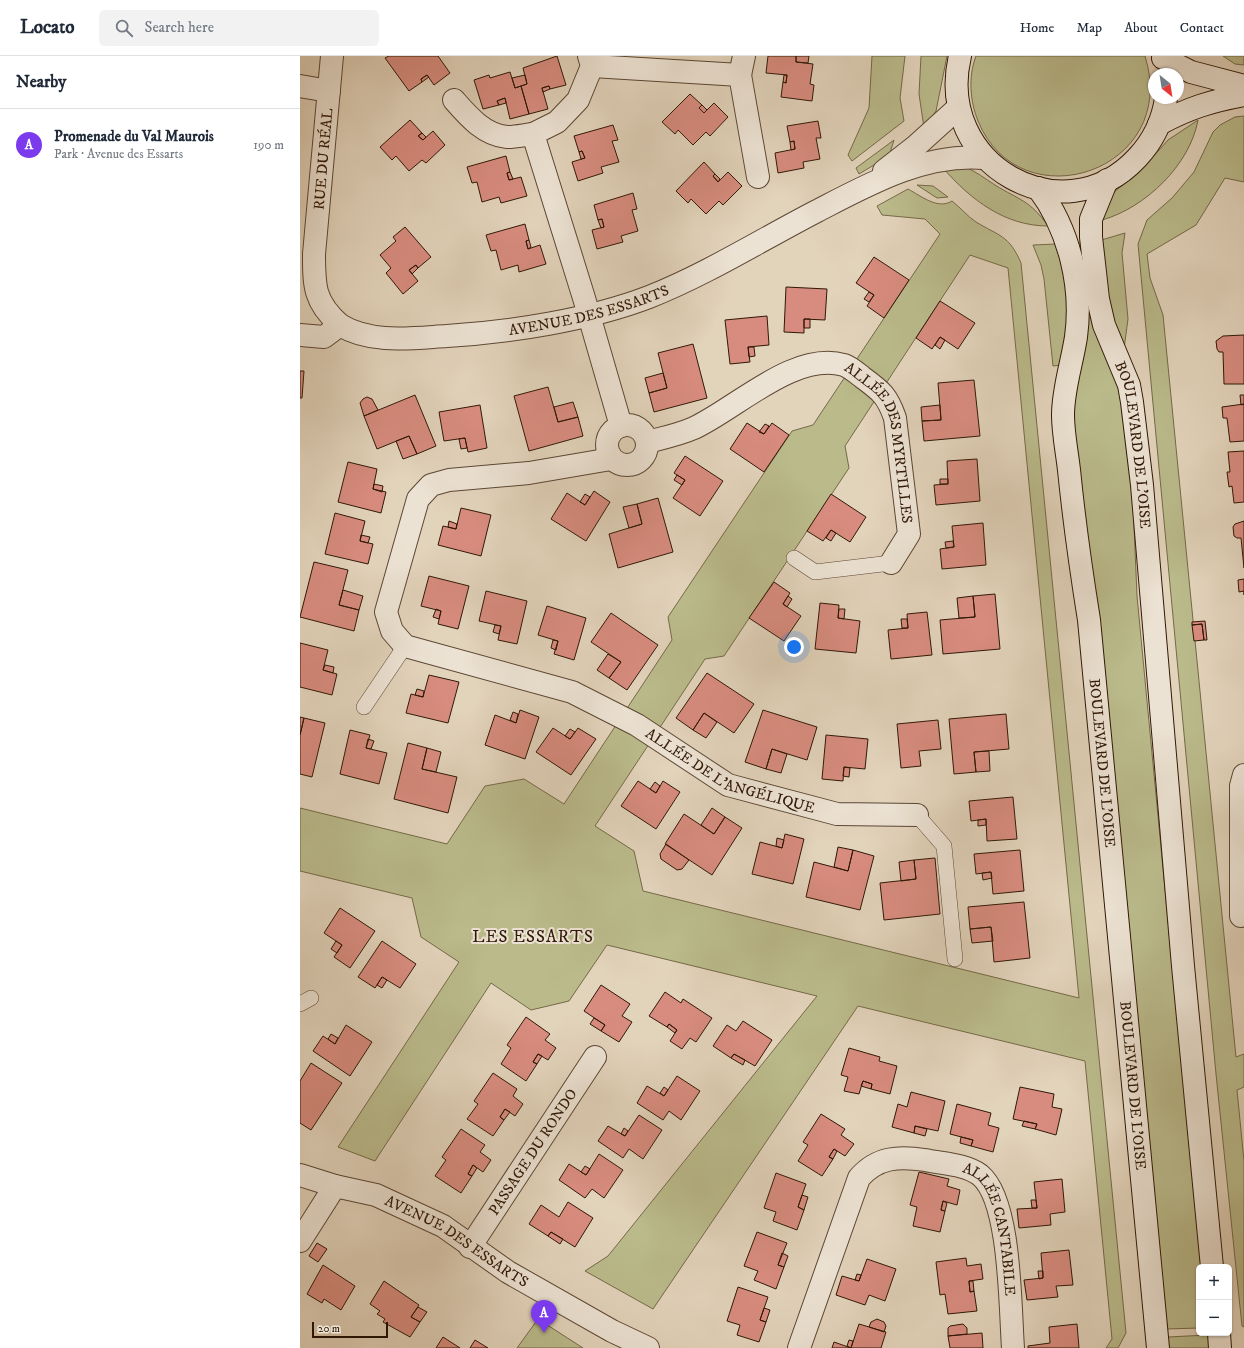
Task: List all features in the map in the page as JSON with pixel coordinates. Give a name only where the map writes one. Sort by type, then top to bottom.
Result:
[{"type":"street","name":"RUE DU RÉAL","points":[[332,56],[314,254],[314,279],[315,292],[320,303],[326,312],[340,325]]},
{"type":"street","points":[[960,56],[955,81],[958,108],[965,130],[984,158],[1009,177],[1038,188],[1068,190],[1088,187],[1107,180],[1122,171],[1135,160],[1151,140],[1159,124],[1164,104]]},
{"type":"street","points":[[454,100],[468,117],[484,129],[506,137],[532,134],[557,122],[578,100],[591,61],[742,65],[758,177]]},
{"type":"street","points":[[1164,63],[1190,72],[1244,86]]},
{"type":"street","points":[[300,86],[329,91]]},
{"type":"street","points":[[1159,124],[1189,109],[1210,101],[1244,95]]},
{"type":"street","name":"AVENUE DES ESSARTS","points":[[860,189],[901,159],[958,108]]},
{"type":"street","points":[[532,134],[589,315],[621,426]]},
{"type":"street","name":"AVENUE DES ESSARTS","points":[[340,325],[350,331],[367,336],[423,337],[517,329],[589,315],[648,297],[704,272],[860,189],[930,162],[963,157],[984,158]]},
{"type":"street","name":"BOULEVARD DE L'OISE","points":[[1107,180],[1094,210],[1090,237],[1098,299],[1104,325],[1129,385],[1142,485],[1183,966],[1212,1264]]},
{"type":"street","name":"BOULEVARD DE L'OISE","points":[[1038,188],[1048,201],[1063,231],[1073,272],[1076,300],[1076,336],[1066,387],[1063,416],[1074,520],[1089,620],[1158,1348]]},
{"type":"street","points":[[300,335],[324,337],[340,325]]},
{"type":"street","name":"ALLÉE DES MYRTILLES","points":[[647,442],[672,436],[694,428],[791,370],[810,364],[828,362],[846,365],[878,388],[889,401],[896,418],[909,534],[891,563]]},
{"type":"street","points":[[621,426],[634,426],[645,435],[647,442],[647,448],[642,458],[633,465],[621,465],[611,459],[606,446],[610,434],[621,426]]},
{"type":"street","points":[[405,646],[392,631],[386,612],[418,499],[431,485],[449,480],[529,473],[611,459]]},
{"type":"street","name":"ALLÉE DE L'ANGÉLIQUE","points":[[405,646],[572,692],[637,725],[728,785],[837,814],[917,815]]},
{"type":"street","points":[[1241,916],[1241,786],[1244,775]]},
{"type":"street","name":"PASSAGE DU RONDO","points":[[470,1246],[595,1057]]},
{"type":"street","name":"ALLÉE CANTABILE","points":[[799,1348],[859,1178],[866,1170],[879,1162],[908,1157],[967,1168],[980,1176],[992,1188],[1004,1231],[1013,1348]]},
{"type":"street","name":"AVENUE DES ESSARTS","points":[[300,1175],[335,1186],[376,1195],[444,1226],[508,1272],[612,1331],[648,1348]]},
{"type":"street","points":[[300,1241],[335,1186]]},
{"type":"street","points":[[1218,1336],[1220,1348]]},
{"type":"lane","name":"ALLÉE DES MYRTILLES","points":[[794,558],[815,572],[891,563]]},
{"type":"lane","points":[[364,707],[405,646]]},
{"type":"lane","name":"ALLÉE DE L'ANGÉLIQUE","points":[[917,815],[944,846],[955,959]]},
{"type":"green space","points":[[872,56],[905,56],[900,98],[904,121],[852,161],[848,155],[869,108]]},
{"type":"green space","points":[[921,56],[947,56],[936,111],[924,128],[919,94]]},
{"type":"green space","points":[[976,56],[1145,56],[1148,80],[1148,103],[1140,129],[1119,154],[1091,170],[1059,176],[1027,170],[999,152],[978,121],[973,105],[971,89],[973,64]]},
{"type":"green space","points":[[1223,56],[1244,56],[1244,65],[1235,64]]},
{"type":"green space","points":[[1244,116],[1244,182],[1225,178],[1196,225],[1147,254],[1150,278],[1163,315],[1236,1057],[1244,1054],[1244,1087],[1237,1090],[1244,1161],[1244,1327],[1242,1326],[1216,1074],[1138,244],[1147,220],[1172,198],[1194,172],[1213,132],[1220,125],[1235,117]]},
{"type":"green space","points":[[1198,120],[1186,153],[1163,182],[1134,206],[1102,220],[1103,206],[1114,192],[1142,169],[1168,140]]},
{"type":"green space","points":[[894,140],[889,156],[859,174],[856,168]]},
{"type":"green space","points":[[965,167],[1024,201],[1042,217],[1048,226],[1032,225],[1017,221],[990,209],[965,191],[943,168]]},
{"type":"green space","points":[[917,185],[933,186],[948,197],[937,198]]},
{"type":"green space","points":[[908,189],[935,203],[941,204],[952,201],[973,220],[1008,241],[1021,263],[1126,1333],[1118,1348],[1106,1348],[1112,1339],[1085,1061],[858,1006],[653,1309],[585,1271],[608,1256],[817,996],[607,945],[569,1001],[531,1010],[491,983],[375,1161],[338,1147],[459,962],[421,937],[412,898],[300,871],[300,808],[447,844],[485,786],[524,779],[564,804],[672,640],[668,617],[792,431],[813,425],[940,234],[925,219],[882,215],[877,206]],"holes":[[[970,255],[1008,268],[1079,998],[643,891],[634,851],[595,826],[705,659],[724,656],[849,468],[845,446]]]},
{"type":"green space","points":[[1125,233],[1122,253],[1128,319],[1124,349],[1110,318],[1098,241]]},
{"type":"green space","points":[[1085,242],[1117,374],[1136,491],[1134,526],[1137,596],[1201,1264],[1196,1264],[1196,1328],[1167,1329],[1095,590],[1083,527],[1072,431],[1075,244]]},
{"type":"green space","points":[[1056,244],[1062,263],[1069,312],[1062,365],[1053,366],[1044,279],[1041,265],[1033,245]]},
{"type":"green space","points":[[538,1319],[583,1348],[517,1348]]},
{"type":"green space","points":[[1208,1336],[1209,1348],[1169,1348],[1168,1337]]},
{"type":"building","points":[[389,56],[438,56],[450,73],[434,85],[427,75],[421,79],[422,82],[409,91],[385,58]]},
{"type":"building","points":[[557,56],[566,85],[550,89],[549,86],[542,88],[548,109],[529,114],[521,86],[527,84],[523,68]]},
{"type":"building","points":[[768,56],[796,56],[796,62],[813,64],[810,84],[814,85],[812,101],[781,97],[783,82],[786,83],[787,75],[766,73]]},
{"type":"building","points":[[796,56],[809,56],[808,63],[796,62]]},
{"type":"building","points":[[510,72],[515,88],[521,86],[529,114],[510,119],[505,98],[497,101],[499,105],[483,109],[474,80],[489,75],[490,78]]},
{"type":"building","points":[[427,75],[429,77],[422,82],[421,79]]},
{"type":"building","points":[[525,75],[527,84],[515,88],[512,78]]},
{"type":"building","points":[[784,75],[787,75],[786,83],[783,82]]},
{"type":"building","points":[[549,86],[550,89],[543,92],[542,88]]},
{"type":"building","points":[[690,94],[702,105],[699,108],[704,113],[714,103],[728,117],[710,136],[706,132],[693,145],[678,130],[675,134],[662,122]]},
{"type":"building","points":[[505,98],[506,103],[499,105],[497,101]]},
{"type":"building","points":[[702,105],[707,110],[704,113],[699,108]]},
{"type":"building","points":[[410,120],[422,133],[418,136],[423,140],[433,131],[445,145],[426,163],[422,160],[409,171],[396,156],[392,160],[380,147]]},
{"type":"building","points":[[818,121],[821,138],[816,138],[820,159],[803,162],[804,168],[778,173],[775,153],[795,149],[794,141],[790,142],[787,126]]},
{"type":"building","points":[[613,125],[618,140],[612,141],[619,162],[601,167],[603,173],[578,181],[572,162],[585,158],[582,151],[579,152],[574,136]]},
{"type":"building","points":[[422,133],[426,137],[423,140],[418,136]]},
{"type":"building","points":[[794,141],[795,149],[791,150],[790,142]]},
{"type":"building","points":[[582,151],[585,158],[581,159],[579,152]]},
{"type":"building","points":[[506,156],[510,172],[507,173],[509,180],[521,177],[527,196],[501,203],[499,197],[482,202],[477,182],[472,183],[467,167]]},
{"type":"building","points":[[704,162],[715,174],[713,176],[718,182],[728,172],[742,186],[723,205],[719,201],[706,214],[691,199],[688,203],[676,191]]},
{"type":"building","points":[[510,172],[513,179],[509,180],[507,173]]},
{"type":"building","points":[[715,174],[720,179],[718,182],[713,176]]},
{"type":"building","points":[[633,193],[637,209],[632,210],[638,231],[621,236],[623,242],[597,249],[592,230],[604,227],[602,219],[598,220],[594,205]]},
{"type":"building","points":[[602,219],[604,227],[601,228],[598,220]]},
{"type":"building","points":[[525,224],[529,240],[526,241],[528,249],[540,245],[546,264],[519,272],[518,265],[501,270],[496,250],[491,251],[486,235]]},
{"type":"building","points":[[405,227],[431,257],[418,268],[416,265],[409,270],[418,281],[403,294],[386,273],[391,268],[380,255],[396,241],[393,237]]},
{"type":"building","points":[[529,240],[531,247],[528,249],[526,241]]},
{"type":"building","points":[[874,257],[909,280],[884,318],[867,306],[874,295],[856,283]]},
{"type":"building","points":[[416,265],[418,268],[412,274],[409,270]]},
{"type":"building","points":[[786,287],[827,289],[825,320],[804,319],[804,333],[784,332]]},
{"type":"building","points":[[869,292],[874,295],[869,302],[864,299]]},
{"type":"building","points":[[940,301],[975,323],[958,349],[940,337],[932,349],[916,338]]},
{"type":"building","points":[[767,316],[769,345],[748,347],[750,362],[730,364],[725,320]]},
{"type":"building","points":[[804,319],[810,319],[810,328],[804,328]]},
{"type":"building","points":[[1244,335],[1244,384],[1224,384],[1223,352],[1219,352],[1217,349],[1216,341],[1223,336]]},
{"type":"building","points":[[940,337],[945,340],[940,349],[935,345]]},
{"type":"building","points":[[693,344],[707,398],[654,412],[649,393],[667,388],[658,353]]},
{"type":"building","points":[[748,347],[754,347],[755,356],[749,357]]},
{"type":"building","points":[[300,371],[304,371],[302,398],[300,398]]},
{"type":"building","points":[[663,373],[667,388],[649,393],[645,378]]},
{"type":"building","points":[[974,380],[980,436],[924,441],[922,421],[941,420],[938,383]]},
{"type":"building","points":[[548,387],[558,422],[578,417],[583,436],[529,451],[514,396]]},
{"type":"building","points":[[415,395],[436,446],[417,454],[409,436],[377,449],[364,416]]},
{"type":"building","points":[[1240,395],[1244,395],[1244,404],[1241,405]]},
{"type":"building","points":[[367,397],[372,399],[378,410],[364,416],[360,403]]},
{"type":"building","points":[[573,402],[578,417],[558,422],[554,407]]},
{"type":"building","points":[[1244,404],[1244,441],[1230,442],[1227,418],[1223,418],[1222,407]]},
{"type":"building","points":[[480,405],[487,448],[468,452],[465,438],[444,441],[439,412]]},
{"type":"building","points":[[940,405],[941,420],[922,421],[921,407]]},
{"type":"building","points":[[747,423],[764,434],[772,423],[789,435],[764,472],[730,449]]},
{"type":"building","points":[[765,424],[769,426],[764,434],[759,432]]},
{"type":"building","points":[[409,436],[417,454],[403,459],[396,441]]},
{"type":"building","points":[[465,438],[467,448],[461,449],[459,439]]},
{"type":"building","points":[[1244,451],[1244,502],[1234,503],[1232,486],[1229,487],[1227,472],[1230,472],[1228,452]]},
{"type":"building","points":[[685,456],[723,481],[700,516],[673,498],[685,480],[674,473]]},
{"type":"building","points":[[977,459],[980,501],[936,505],[934,485],[948,484],[947,461]]},
{"type":"building","points":[[348,462],[377,469],[373,489],[386,492],[381,513],[338,502]]},
{"type":"building","points":[[677,475],[685,480],[682,485],[674,480]]},
{"type":"building","points":[[940,479],[948,479],[948,484],[940,484]]},
{"type":"building","points":[[374,484],[383,486],[382,492],[373,489]]},
{"type":"building","points":[[594,491],[610,502],[586,541],[551,519],[567,493],[585,505]]},
{"type":"building","points":[[585,494],[590,497],[585,505],[580,502]]},
{"type":"building","points":[[831,494],[866,517],[850,542],[831,530],[823,541],[807,531]]},
{"type":"building","points":[[658,498],[673,552],[618,568],[609,534],[642,524],[637,504]]},
{"type":"building","points":[[637,504],[642,524],[629,528],[623,507]]},
{"type":"building","points":[[461,508],[491,515],[481,556],[438,545],[443,526],[456,529]]},
{"type":"building","points":[[335,513],[365,521],[360,541],[373,544],[368,564],[325,554]]},
{"type":"building","points":[[449,521],[457,524],[456,529],[448,527]]},
{"type":"building","points":[[1244,521],[1244,568],[1241,538],[1234,536],[1233,527],[1235,524]]},
{"type":"building","points":[[983,523],[986,565],[942,569],[940,549],[954,547],[952,526]]},
{"type":"building","points":[[831,530],[836,533],[831,541],[826,538]]},
{"type":"building","points":[[361,535],[370,537],[368,543],[360,541]]},
{"type":"building","points":[[953,541],[954,547],[946,548],[945,542]]},
{"type":"building","points":[[314,562],[348,570],[339,605],[359,610],[354,631],[300,617]]},
{"type":"building","points":[[429,576],[469,586],[458,629],[438,624],[441,611],[421,606]]},
{"type":"building","points":[[1244,579],[1244,591],[1239,592],[1238,580]]},
{"type":"building","points":[[774,582],[790,593],[783,604],[801,616],[784,641],[749,618]]},
{"type":"building","points":[[343,590],[363,596],[359,610],[339,605]]},
{"type":"building","points":[[486,591],[527,601],[517,644],[498,640],[501,626],[479,621]]},
{"type":"building","points":[[995,594],[1000,649],[943,654],[940,620],[975,617],[973,596]]},
{"type":"building","points":[[788,596],[792,599],[787,607],[783,604]]},
{"type":"building","points":[[973,596],[975,617],[959,618],[957,598]]},
{"type":"building","points":[[820,603],[839,605],[838,618],[860,621],[856,653],[815,649]]},
{"type":"building","points":[[547,606],[586,618],[574,660],[554,654],[558,641],[538,635]]},
{"type":"building","points":[[436,609],[441,611],[439,619],[433,617]]},
{"type":"building","points":[[839,609],[845,609],[844,619],[838,618]]},
{"type":"building","points":[[927,612],[932,655],[891,659],[888,630],[908,628],[907,614]]},
{"type":"building","points":[[611,613],[658,645],[627,690],[609,678],[621,662],[591,642]]},
{"type":"building","points":[[901,619],[907,619],[908,628],[902,628]]},
{"type":"building","points":[[1205,621],[1207,640],[1204,640],[1202,624],[1192,625],[1192,622]]},
{"type":"building","points":[[1202,624],[1204,640],[1194,641],[1192,625]]},
{"type":"building","points":[[495,625],[501,626],[499,634],[493,632]]},
{"type":"building","points":[[553,640],[558,641],[556,650],[551,648]]},
{"type":"building","points":[[300,643],[328,650],[323,670],[337,674],[332,695],[300,687]]},
{"type":"building","points":[[608,654],[621,662],[609,678],[597,670]]},
{"type":"building","points":[[325,665],[334,667],[333,673],[323,670]]},
{"type":"building","points":[[707,673],[754,704],[734,733],[704,713],[693,730],[676,718]]},
{"type":"building","points":[[429,675],[459,682],[448,723],[406,713],[411,694],[423,697]]},
{"type":"building","points":[[417,689],[424,691],[423,697],[415,695]]},
{"type":"building","points":[[520,710],[539,717],[525,759],[485,745],[495,715],[516,723]]},
{"type":"building","points":[[763,710],[817,727],[807,760],[772,749],[766,769],[745,762]]},
{"type":"building","points":[[513,712],[518,714],[516,723],[510,720]]},
{"type":"building","points":[[704,713],[717,722],[706,738],[693,730]]},
{"type":"building","points":[[1006,714],[1009,749],[974,752],[976,772],[954,774],[949,719]]},
{"type":"building","points":[[300,717],[304,718],[300,735]]},
{"type":"building","points":[[304,718],[325,723],[312,777],[300,774],[300,735]]},
{"type":"building","points":[[938,720],[941,749],[919,751],[921,766],[901,768],[897,724]]},
{"type":"building","points":[[553,728],[570,739],[578,728],[596,739],[571,775],[536,752]]},
{"type":"building","points":[[570,729],[575,732],[570,739],[565,736]]},
{"type":"building","points":[[350,730],[370,735],[366,748],[387,753],[379,784],[340,774]]},
{"type":"building","points":[[826,735],[868,739],[865,769],[844,767],[843,781],[822,779]]},
{"type":"building","points":[[368,739],[374,741],[371,749],[366,748]]},
{"type":"building","points":[[408,743],[427,748],[422,769],[457,777],[448,813],[394,799]]},
{"type":"building","points":[[427,748],[441,752],[436,772],[422,769]]},
{"type":"building","points":[[772,749],[787,754],[781,773],[766,769]]},
{"type":"building","points":[[989,751],[990,771],[976,772],[974,752]]},
{"type":"building","points":[[844,767],[850,768],[849,777],[843,776]]},
{"type":"building","points":[[638,781],[656,793],[663,781],[680,792],[656,829],[621,806]]},
{"type":"building","points":[[655,782],[660,786],[656,793],[650,789]]},
{"type":"building","points":[[1013,797],[1017,839],[987,841],[986,819],[971,821],[969,801]]},
{"type":"building","points":[[712,808],[725,817],[714,834],[701,825]]},
{"type":"building","points":[[684,814],[714,834],[725,817],[742,828],[712,875],[665,844]]},
{"type":"building","points":[[986,819],[986,825],[978,826],[978,820]]},
{"type":"building","points":[[785,834],[804,839],[793,884],[752,874],[760,842],[782,848]]},
{"type":"building","points":[[777,838],[784,840],[782,848],[776,846]]},
{"type":"building","points":[[666,844],[689,860],[682,869],[677,870],[661,859],[660,854]]},
{"type":"building","points":[[838,847],[853,850],[848,871],[834,867]]},
{"type":"building","points":[[853,850],[874,856],[860,910],[806,897],[814,862],[848,871]]},
{"type":"building","points":[[1020,850],[1024,891],[993,894],[991,872],[976,874],[974,854]]},
{"type":"building","points":[[935,858],[940,914],[884,920],[880,883],[916,879],[914,860]]},
{"type":"building","points":[[914,860],[916,879],[901,881],[899,862]]},
{"type":"building","points":[[991,872],[992,878],[983,880],[982,873]]},
{"type":"building","points":[[1024,902],[1030,958],[994,962],[991,927],[970,929],[968,907]]},
{"type":"building","points":[[340,908],[375,931],[350,968],[334,957],[342,945],[324,933]]},
{"type":"building","points":[[991,927],[993,941],[972,943],[970,929]]},
{"type":"building","points":[[336,941],[342,945],[337,953],[331,949]]},
{"type":"building","points":[[382,941],[416,964],[400,988],[382,977],[375,988],[358,977]]},
{"type":"building","points":[[382,977],[387,980],[382,988],[377,985]]},
{"type":"building","points":[[601,985],[630,1004],[622,1016],[632,1022],[619,1042],[601,1031],[605,1025],[584,1011]]},
{"type":"building","points":[[665,992],[681,1003],[683,999],[712,1018],[696,1042],[690,1038],[682,1049],[670,1041],[677,1030],[669,1024],[667,1027],[649,1016]]},
{"type":"building","points":[[526,1017],[550,1034],[545,1040],[556,1048],[548,1060],[538,1054],[533,1062],[537,1064],[526,1081],[501,1064],[511,1048],[507,1045]]},
{"type":"building","points":[[594,1018],[605,1025],[601,1031],[590,1024]]},
{"type":"building","points":[[743,1021],[772,1040],[755,1066],[734,1054],[731,1058],[713,1046],[727,1025],[736,1031]]},
{"type":"building","points":[[669,1024],[677,1030],[675,1033],[667,1027]]},
{"type":"building","points":[[346,1025],[372,1042],[350,1076],[313,1051],[323,1036],[335,1044]]},
{"type":"building","points":[[331,1034],[338,1038],[335,1044],[328,1039]]},
{"type":"building","points":[[849,1048],[880,1057],[879,1061],[897,1066],[890,1094],[871,1089],[872,1084],[863,1081],[859,1094],[844,1091],[848,1077],[841,1075]]},
{"type":"building","points":[[538,1054],[542,1056],[537,1064],[533,1062]]},
{"type":"building","points":[[734,1054],[745,1060],[743,1065],[731,1058]]},
{"type":"building","points":[[311,1063],[342,1083],[311,1130],[300,1123],[300,1081]]},
{"type":"building","points":[[493,1073],[517,1089],[513,1096],[523,1104],[515,1116],[505,1109],[500,1117],[504,1120],[493,1136],[467,1119],[478,1104],[474,1101]]},
{"type":"building","points":[[677,1076],[700,1091],[681,1120],[669,1111],[663,1120],[637,1103],[647,1086],[664,1096]]},
{"type":"building","points":[[863,1081],[872,1084],[871,1089],[861,1086]]},
{"type":"building","points":[[664,1087],[668,1090],[664,1096],[660,1093]]},
{"type":"building","points":[[1020,1087],[1054,1094],[1052,1107],[1062,1109],[1056,1135],[1035,1129],[1037,1124],[1013,1119]]},
{"type":"building","points":[[911,1092],[945,1101],[938,1131],[915,1126],[914,1133],[892,1127],[898,1104],[907,1107]]},
{"type":"building","points":[[957,1104],[991,1113],[988,1125],[999,1128],[993,1152],[971,1146],[973,1140],[950,1134]]},
{"type":"building","points":[[505,1109],[510,1112],[504,1120],[500,1117]]},
{"type":"building","points":[[821,1114],[845,1129],[841,1135],[854,1144],[845,1156],[834,1149],[829,1157],[833,1159],[822,1176],[798,1161],[808,1145],[803,1142]]},
{"type":"building","points":[[639,1115],[662,1130],[643,1159],[629,1149],[623,1158],[598,1141],[608,1126],[625,1136]]},
{"type":"building","points":[[1024,1121],[1037,1124],[1035,1129],[1022,1126]]},
{"type":"building","points":[[915,1126],[927,1129],[925,1136],[914,1133]]},
{"type":"building","points":[[624,1128],[628,1131],[625,1136],[621,1134]]},
{"type":"building","points":[[461,1129],[485,1145],[480,1152],[491,1160],[483,1172],[473,1165],[468,1174],[472,1176],[461,1193],[435,1176],[446,1160],[442,1157]]},
{"type":"building","points":[[961,1137],[973,1140],[971,1146],[960,1143]]},
{"type":"building","points":[[834,1149],[837,1151],[833,1159],[829,1157]]},
{"type":"building","points":[[599,1154],[623,1170],[604,1198],[592,1189],[585,1198],[559,1180],[569,1164],[586,1175]]},
{"type":"building","points":[[473,1165],[477,1168],[472,1176],[468,1174]]},
{"type":"building","points":[[585,1166],[590,1169],[586,1175],[581,1172]]},
{"type":"building","points":[[919,1172],[949,1179],[947,1186],[960,1190],[957,1205],[943,1201],[941,1210],[945,1211],[940,1232],[913,1226],[917,1207],[910,1205]]},
{"type":"building","points":[[776,1173],[806,1184],[798,1207],[804,1210],[797,1230],[773,1221],[776,1212],[764,1208]]},
{"type":"building","points":[[1062,1179],[1065,1212],[1050,1214],[1051,1225],[1019,1228],[1017,1209],[1037,1208],[1034,1182]]},
{"type":"building","points":[[802,1195],[808,1197],[804,1210],[798,1207]]},
{"type":"building","points":[[1031,1200],[1036,1200],[1037,1208],[1032,1208]]},
{"type":"building","points":[[943,1201],[947,1203],[945,1211],[941,1210]]},
{"type":"building","points":[[568,1202],[593,1218],[575,1247],[551,1232],[548,1236],[529,1224],[541,1205],[559,1217]]},
{"type":"building","points":[[551,1232],[563,1239],[560,1244],[548,1236]]},
{"type":"building","points":[[757,1232],[787,1243],[778,1265],[784,1267],[776,1289],[754,1280],[758,1271],[744,1266]]},
{"type":"building","points":[[317,1243],[327,1249],[318,1262],[309,1256]]},
{"type":"building","points":[[1069,1250],[1073,1285],[1056,1286],[1058,1297],[1027,1300],[1024,1280],[1043,1278],[1041,1253]]},
{"type":"building","points":[[782,1253],[788,1256],[784,1267],[778,1265]]},
{"type":"building","points":[[966,1258],[967,1266],[981,1264],[983,1279],[969,1281],[970,1292],[974,1291],[977,1311],[948,1314],[945,1294],[940,1295],[936,1262]]},
{"type":"building","points":[[867,1259],[896,1269],[885,1301],[869,1295],[865,1305],[836,1295],[842,1276],[859,1281]]},
{"type":"building","points":[[323,1265],[355,1286],[341,1310],[324,1299],[322,1303],[307,1294]]},
{"type":"building","points":[[1038,1271],[1043,1271],[1043,1278],[1039,1279]]},
{"type":"building","points":[[857,1274],[861,1275],[859,1281],[855,1280]]},
{"type":"building","points":[[384,1281],[419,1305],[411,1317],[420,1322],[410,1337],[383,1322],[385,1319],[377,1314],[380,1311],[370,1304]]},
{"type":"building","points":[[969,1281],[973,1281],[974,1291],[970,1292]]},
{"type":"building","points":[[738,1287],[768,1297],[760,1320],[766,1322],[759,1342],[737,1335],[740,1325],[727,1321]]},
{"type":"building","points":[[418,1307],[427,1312],[420,1322],[411,1317]]},
{"type":"building","points":[[764,1308],[770,1310],[766,1322],[760,1320]]},
{"type":"building","points":[[877,1319],[884,1322],[886,1326],[884,1332],[869,1327],[871,1322]]},
{"type":"building","points":[[859,1324],[886,1332],[881,1348],[851,1348]]},
{"type":"building","points":[[963,1324],[967,1328],[967,1334],[948,1336],[948,1328],[950,1326]]},
{"type":"building","points":[[1077,1324],[1079,1348],[1028,1348],[1028,1346],[1050,1343],[1049,1327]]},
{"type":"building","points":[[982,1333],[983,1348],[950,1348],[948,1336]]},
{"type":"building","points":[[443,1337],[460,1348],[436,1348]]},
{"type":"building","points":[[475,1340],[488,1348],[470,1348]]},
{"type":"building","points":[[849,1340],[853,1341],[851,1348],[847,1346]]},
{"type":"building","points":[[834,1342],[851,1348],[832,1348]]},
{"type":"place","name":"Promenade du Val Maurois","points":[[544,1333]]},
{"type":"district","name":"LES ESSARTS","points":[[533,936]]}]
